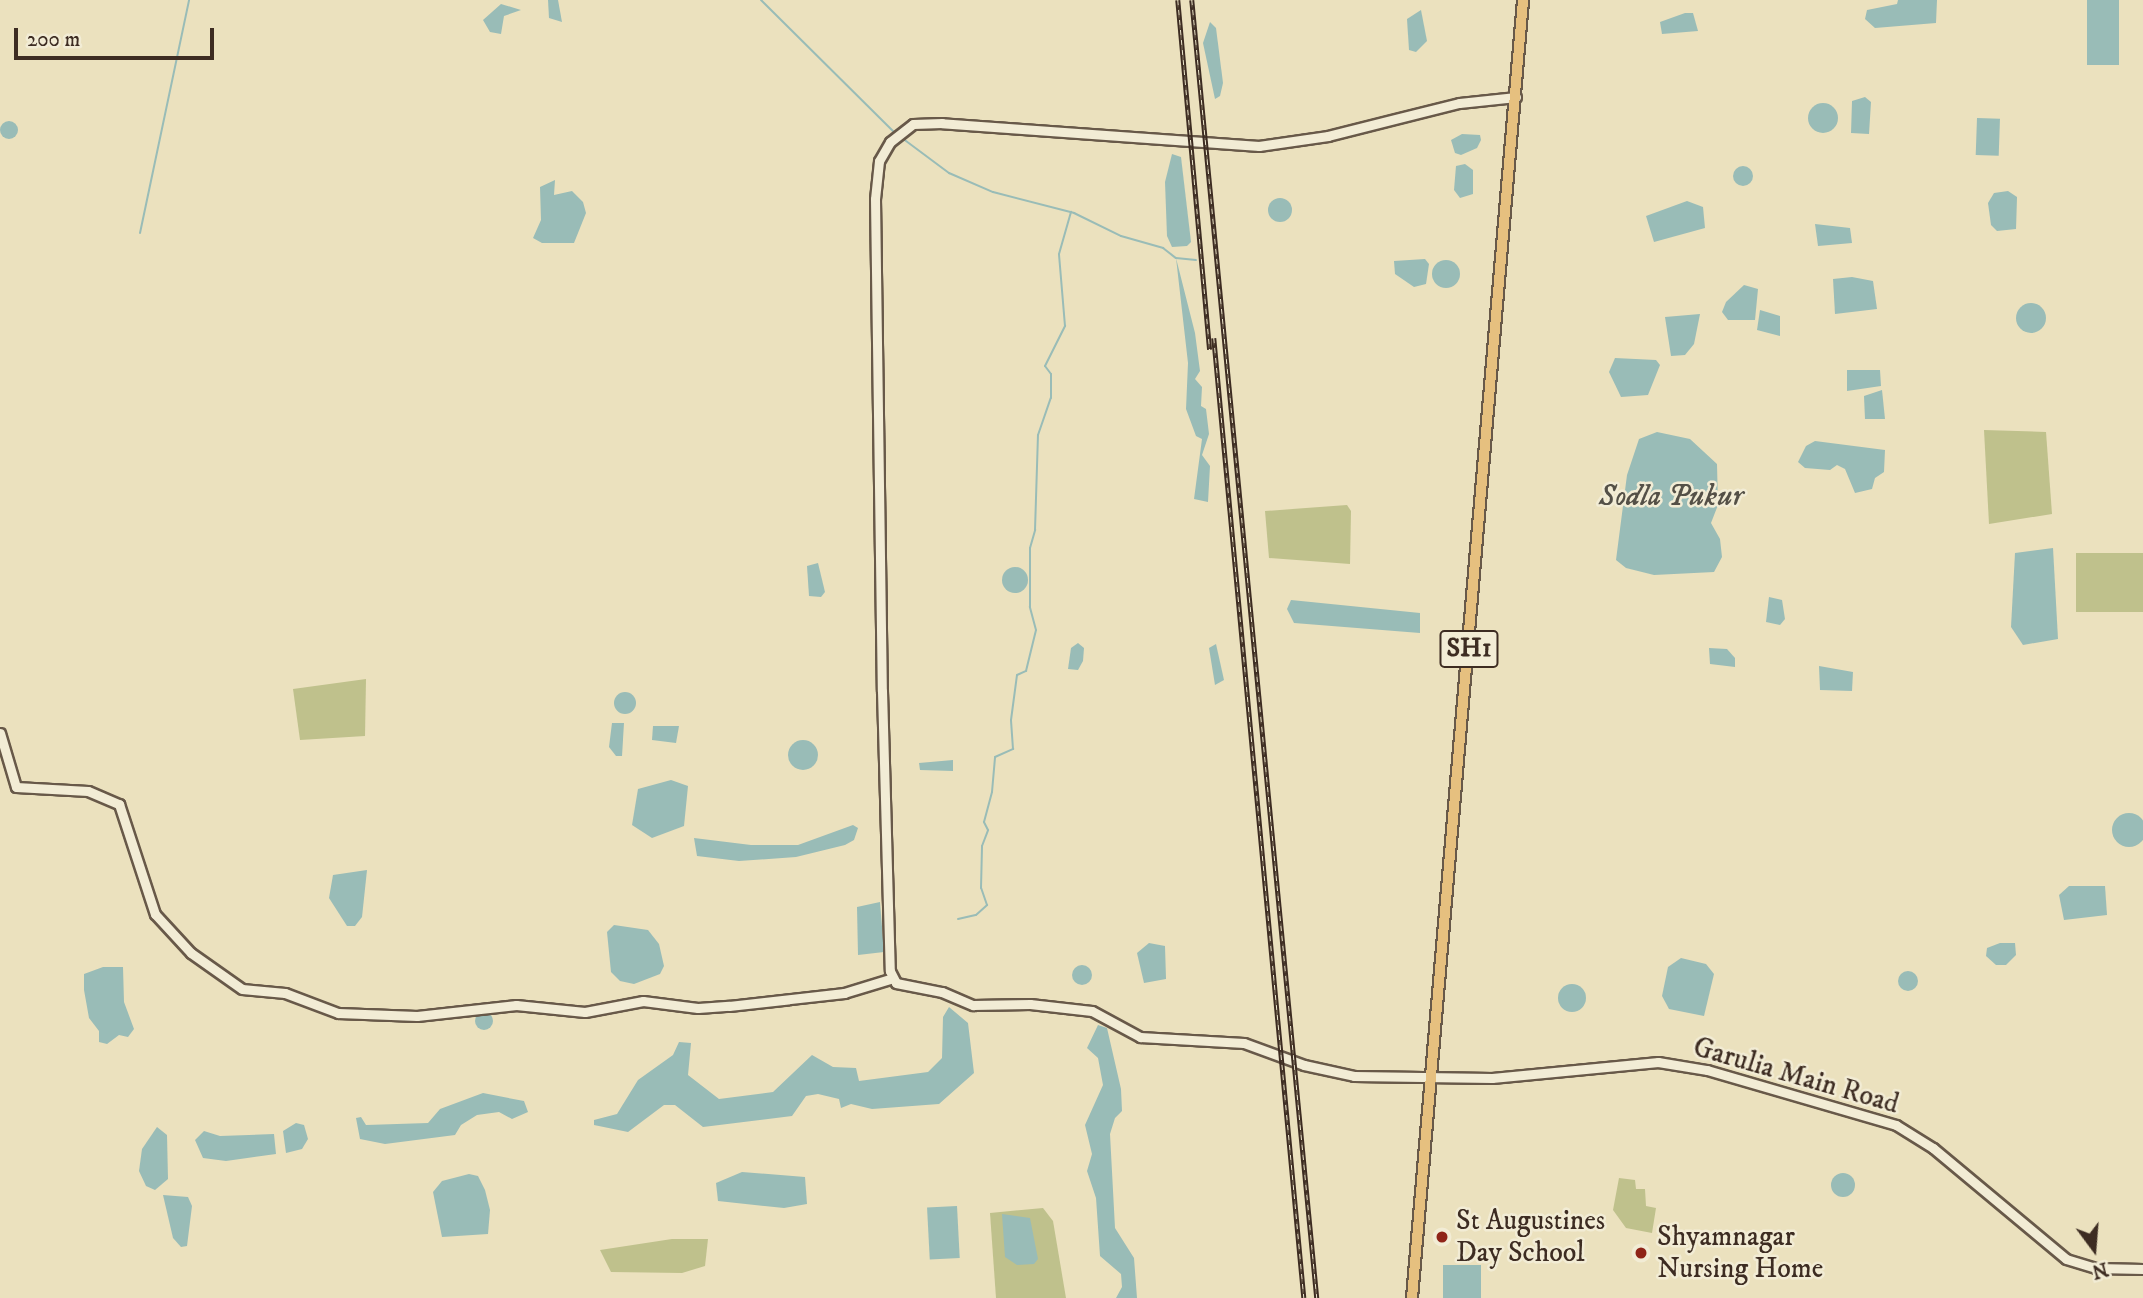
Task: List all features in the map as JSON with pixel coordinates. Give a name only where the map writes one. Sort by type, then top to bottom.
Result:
[{"type":"main road","name":"SH1","points":[[1412,1298],[1434,1079],[1523,0]]},
{"type":"street","points":[[0,733],[10,774],[23,790],[88,790],[108,796],[126,814],[155,914],[191,953],[230,984],[285,993],[338,1013],[417,1016],[516,1005],[585,1012],[643,1001],[698,1008],[844,993],[893,978],[882,691],[875,199],[879,161],[898,137],[913,124],[942,123],[1259,146],[1328,136],[1459,103],[1516,97]]},
{"type":"street","name":"Garulia Main Road","points":[[893,978],[899,986],[942,992],[973,1005],[1030,1004],[1093,1011],[1140,1037],[1244,1043],[1304,1065],[1354,1076],[1492,1078],[1658,1062],[1787,1091],[1896,1125],[1933,1148],[2066,1259],[2096,1268],[2143,1269]]},
{"type":"green space","points":[[1984,430],[2046,432],[2052,514],[1989,524]]},
{"type":"green space","points":[[1347,505],[1351,511],[1350,564],[1269,558],[1265,511]]},
{"type":"green space","points":[[2076,553],[2143,553],[2143,612],[2076,612]]},
{"type":"green space","points":[[366,679],[365,736],[300,740],[293,689]]},
{"type":"green space","points":[[1619,1178],[1635,1180],[1636,1189],[1645,1189],[1646,1206],[1656,1208],[1652,1233],[1626,1228],[1613,1210]]},
{"type":"green space","points":[[1043,1208],[1053,1221],[1066,1298],[996,1298],[990,1213]]},
{"type":"green space","points":[[672,1239],[708,1239],[705,1266],[682,1273],[611,1272],[600,1250]]},
{"type":"water","points":[[548,0],[558,0],[562,22],[549,18]]},
{"type":"water","points":[[1898,0],[1937,0],[1936,23],[1875,28],[1865,19],[1867,10],[1897,4]]},
{"type":"water","points":[[2087,0],[2119,0],[2119,65],[2087,65]]},
{"type":"water","points":[[501,4],[521,10],[504,16],[501,34],[490,32],[483,20]]},
{"type":"water","points":[[1421,10],[1427,41],[1416,52],[1409,50],[1407,19]]},
{"type":"water","points":[[1685,13],[1693,13],[1698,31],[1662,34],[1660,22]]},
{"type":"water","points":[[1210,22],[1216,28],[1223,83],[1220,96],[1215,99],[1203,43]]},
{"type":"water","points":[[1865,97],[1871,102],[1869,134],[1851,133],[1852,101]]},
{"type":"water","points":[[1823,103],[1829,104],[1837,112],[1837,124],[1829,132],[1823,133],[1817,132],[1809,124],[1808,118],[1809,112],[1817,104]]},
{"type":"water","points":[[1977,118],[2000,119],[1999,156],[1976,155]]},
{"type":"water","points":[[9,121],[15,124],[18,130],[15,136],[9,139],[3,136],[0,130],[3,124]]},
{"type":"water","points":[[1462,134],[1480,135],[1481,140],[1477,148],[1461,155],[1455,153],[1451,140]]},
{"type":"water","points":[[1172,154],[1181,157],[1191,242],[1187,246],[1172,247],[1167,236],[1165,182]]},
{"type":"water","points":[[1465,164],[1473,170],[1473,194],[1460,198],[1454,190],[1456,166]]},
{"type":"water","points":[[1743,166],[1750,169],[1753,176],[1750,183],[1743,186],[1736,183],[1733,176],[1736,169]]},
{"type":"water","points":[[555,180],[554,195],[572,191],[583,202],[586,213],[574,243],[542,243],[533,238],[541,220],[540,187]]},
{"type":"water","points":[[2008,191],[2017,197],[2016,229],[1997,231],[1991,225],[1988,203],[1994,193]]},
{"type":"water","points":[[1280,198],[1289,201],[1292,210],[1289,219],[1280,222],[1271,219],[1268,210],[1271,201]]},
{"type":"water","points":[[1687,201],[1703,207],[1705,228],[1654,242],[1646,216]]},
{"type":"water","points":[[1815,224],[1850,228],[1852,243],[1818,246]]},
{"type":"water","points":[[1176,258],[1195,333],[1200,371],[1195,379],[1202,387],[1201,406],[1206,409],[1209,434],[1202,455],[1210,466],[1208,502],[1194,499],[1202,439],[1196,436],[1186,409],[1188,363]]},
{"type":"water","points":[[1425,259],[1429,264],[1426,284],[1414,287],[1395,274],[1394,261]]},
{"type":"water","points":[[1446,260],[1456,264],[1460,274],[1456,284],[1446,288],[1436,284],[1432,274],[1436,264]]},
{"type":"water","points":[[1852,277],[1873,281],[1877,309],[1835,314],[1833,279]]},
{"type":"water","points":[[1744,285],[1758,289],[1755,320],[1728,320],[1722,312],[1726,302]]},
{"type":"water","points":[[2031,303],[2041,308],[2046,318],[2041,328],[2031,333],[2021,328],[2016,318],[2021,308]]},
{"type":"water","points":[[1760,310],[1780,316],[1780,336],[1757,330]]},
{"type":"water","points":[[1700,314],[1694,344],[1685,355],[1671,356],[1665,317]]},
{"type":"water","points":[[1615,358],[1656,360],[1660,365],[1648,395],[1621,397],[1609,372]]},
{"type":"water","points":[[1847,370],[1880,370],[1881,386],[1847,391]]},
{"type":"water","points":[[1882,390],[1885,419],[1865,419],[1864,396]]},
{"type":"water","name":"Sodla Pukur","points":[[1657,432],[1690,439],[1717,464],[1718,505],[1711,523],[1720,539],[1722,557],[1714,572],[1654,575],[1626,568],[1616,560],[1627,475],[1639,439]]},
{"type":"water","points":[[1815,441],[1885,450],[1884,472],[1875,478],[1872,489],[1855,493],[1845,469],[1837,465],[1830,470],[1805,468],[1798,462],[1806,446]]},
{"type":"water","points":[[2053,548],[2058,639],[2023,645],[2011,627],[2015,553]]},
{"type":"water","points":[[818,563],[825,592],[821,597],[809,596],[807,566]]},
{"type":"water","points":[[1015,567],[1024,571],[1028,580],[1024,589],[1015,593],[1006,589],[1002,580],[1006,571]]},
{"type":"water","points":[[1769,597],[1782,600],[1785,619],[1780,625],[1766,622]]},
{"type":"water","points":[[1291,600],[1420,613],[1420,633],[1294,623],[1287,609]]},
{"type":"water","points":[[1078,643],[1084,648],[1083,661],[1078,670],[1068,669],[1071,648]]},
{"type":"water","points":[[1216,644],[1224,680],[1215,685],[1209,648]]},
{"type":"water","points":[[1709,648],[1727,649],[1735,658],[1735,667],[1710,664]]},
{"type":"water","points":[[1819,666],[1853,672],[1852,691],[1820,690]]},
{"type":"water","points":[[625,692],[633,695],[636,703],[633,711],[625,714],[617,711],[614,703],[617,695]]},
{"type":"water","points":[[612,723],[624,723],[622,756],[616,756],[609,747]]},
{"type":"water","points":[[653,726],[679,726],[676,743],[652,740]]},
{"type":"water","points":[[803,740],[809,741],[817,749],[817,761],[809,769],[803,770],[797,769],[789,761],[788,755],[789,749],[797,741]]},
{"type":"water","points":[[953,760],[953,771],[920,770],[919,763]]},
{"type":"water","points":[[671,780],[688,786],[684,826],[652,838],[632,825],[638,789]]},
{"type":"water","points":[[2129,813],[2141,818],[2146,830],[2141,842],[2129,847],[2117,842],[2112,830],[2117,818]]},
{"type":"water","points":[[853,825],[858,828],[854,840],[845,845],[796,857],[739,861],[697,856],[694,838],[751,845],[798,845]]},
{"type":"water","points":[[367,870],[362,917],[355,926],[347,926],[329,898],[333,875]]},
{"type":"water","points":[[2069,886],[2105,886],[2107,915],[2064,920],[2059,895]]},
{"type":"water","points":[[880,902],[884,952],[858,955],[857,907]]},
{"type":"water","points":[[614,925],[648,930],[659,944],[664,966],[660,974],[634,984],[620,981],[611,972],[607,932]]},
{"type":"water","points":[[1149,943],[1165,946],[1166,979],[1144,983],[1137,953]]},
{"type":"water","points":[[2000,943],[2015,943],[2016,955],[2006,965],[1996,965],[1986,956],[1987,948]]},
{"type":"water","points":[[1681,958],[1706,964],[1714,974],[1704,1016],[1669,1009],[1662,996],[1668,967]]},
{"type":"water","points":[[1082,965],[1089,968],[1092,975],[1089,982],[1082,985],[1075,982],[1072,975],[1075,968]]},
{"type":"water","points":[[103,967],[123,967],[124,1002],[134,1029],[128,1037],[119,1035],[107,1044],[99,1042],[99,1031],[89,1018],[84,990],[84,974]]},
{"type":"water","points":[[1908,971],[1915,974],[1918,981],[1915,988],[1908,991],[1901,988],[1898,981],[1901,974]]},
{"type":"water","points":[[1572,984],[1582,988],[1586,998],[1582,1008],[1572,1012],[1562,1008],[1558,998],[1562,988]]},
{"type":"water","points":[[949,1007],[968,1023],[974,1073],[939,1104],[872,1109],[851,1104],[841,1108],[839,1099],[818,1094],[806,1096],[792,1116],[703,1127],[675,1105],[664,1105],[628,1132],[594,1125],[594,1120],[617,1114],[638,1080],[673,1055],[679,1042],[691,1043],[688,1075],[719,1099],[773,1092],[812,1055],[833,1067],[856,1068],[859,1081],[928,1072],[942,1058],[943,1017]]},
{"type":"water","points":[[480,1012],[488,1012],[493,1021],[491,1028],[480,1030],[475,1025],[475,1017]]},
{"type":"water","points":[[1098,1025],[1107,1028],[1121,1089],[1122,1111],[1115,1118],[1110,1134],[1115,1228],[1134,1258],[1137,1298],[1116,1298],[1122,1287],[1121,1274],[1100,1256],[1096,1198],[1087,1171],[1092,1154],[1085,1125],[1103,1085],[1098,1058],[1087,1048]]},
{"type":"water","points":[[483,1093],[524,1101],[528,1112],[512,1119],[499,1112],[477,1115],[461,1125],[455,1135],[385,1144],[360,1139],[356,1118],[361,1117],[366,1125],[428,1123],[440,1109]]},
{"type":"water","points":[[296,1123],[304,1125],[308,1139],[302,1149],[286,1153],[283,1131]]},
{"type":"water","points":[[157,1127],[167,1135],[168,1179],[155,1190],[146,1186],[139,1171],[142,1149]]},
{"type":"water","points":[[204,1131],[220,1136],[274,1134],[276,1154],[226,1161],[203,1158],[195,1140]]},
{"type":"water","points":[[742,1172],[805,1177],[807,1204],[784,1208],[718,1201],[716,1183]]},
{"type":"water","points":[[1843,1173],[1854,1180],[1855,1185],[1848,1196],[1843,1197],[1832,1190],[1831,1185],[1838,1174]]},
{"type":"water","points":[[469,1174],[478,1176],[485,1190],[490,1210],[488,1234],[442,1237],[433,1192],[442,1181]]},
{"type":"water","points":[[163,1195],[188,1197],[192,1206],[187,1246],[181,1247],[173,1238]]},
{"type":"water","points":[[957,1206],[960,1258],[930,1259],[927,1208]]},
{"type":"water","points":[[1002,1214],[1030,1218],[1038,1259],[1034,1264],[1017,1265],[1005,1257]]},
{"type":"water","points":[[1443,1265],[1481,1265],[1481,1298],[1443,1298]]},
{"type":"waterway","points":[[140,233],[189,0]]},
{"type":"waterway","points":[[761,0],[894,132]]},
{"type":"waterway","points":[[902,138],[949,173],[993,192],[1074,213],[1121,236],[1163,248],[1176,258],[1196,260]]},
{"type":"waterway","points":[[958,919],[976,915],[987,905],[981,888],[982,846],[988,830],[984,822],[992,792],[995,757],[1013,749],[1011,720],[1017,675],[1026,671],[1036,630],[1030,607],[1030,548],[1035,530],[1038,435],[1051,398],[1051,374],[1045,366],[1065,326],[1059,254],[1071,212]]},
{"type":"railway","points":[[1178,0],[1210,350]]},
{"type":"railway","points":[[1192,0],[1317,1298]]},
{"type":"railway","points":[[1214,338],[1304,1298]]},
{"type":"place","name":"St Augustines Day School","points":[[1442,1237]]},
{"type":"place","name":"Shyamnagar Nursing Home","points":[[1641,1253]]}]
